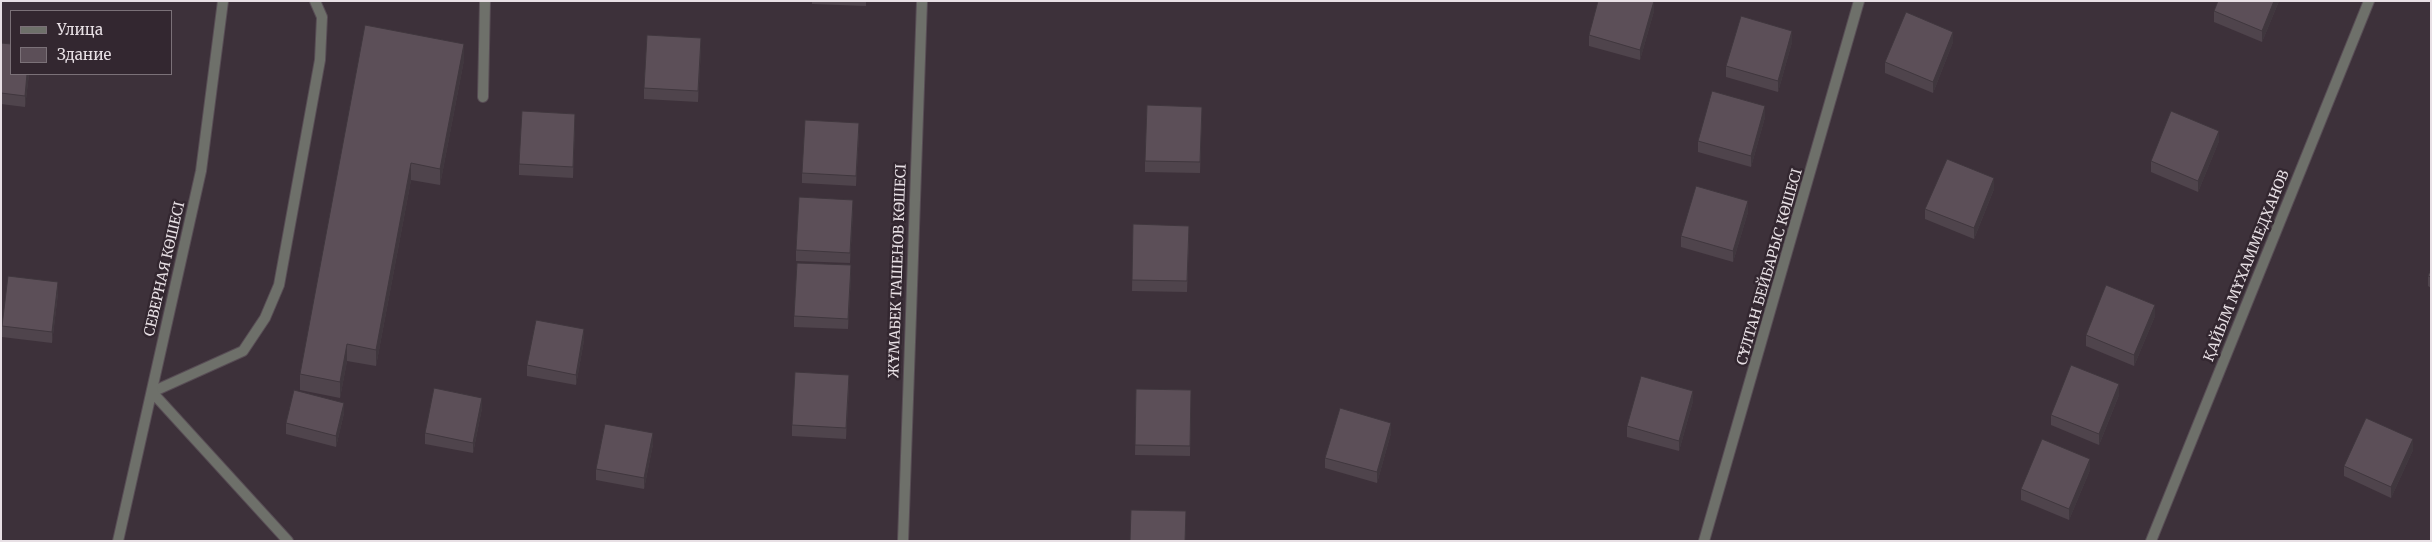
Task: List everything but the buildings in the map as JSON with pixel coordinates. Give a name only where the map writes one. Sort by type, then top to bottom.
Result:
[{"type":"street","name":"СЕВЕРНАЯ КӨШЕСІ","points":[[118,541],[201,171],[223,1]]},
{"type":"street","points":[[288,541],[152,392],[243,351],[265,318],[279,284],[320,60],[322,17],[315,1]]},
{"type":"street","points":[[483,97],[485,1]]},
{"type":"street","name":"ЖҰМАБЕК ТАШЕНОВ КӨШЕСІ","points":[[903,541],[922,1]]},
{"type":"street","name":"СҰЛТАН БЕЙБАРЫС КӨШЕСІ","points":[[1704,541],[1860,1]]},
{"type":"street","name":"ҚАЙЫМ МҰХАММЕДХАНОВ","points":[[2150,541],[2369,1]]}]
